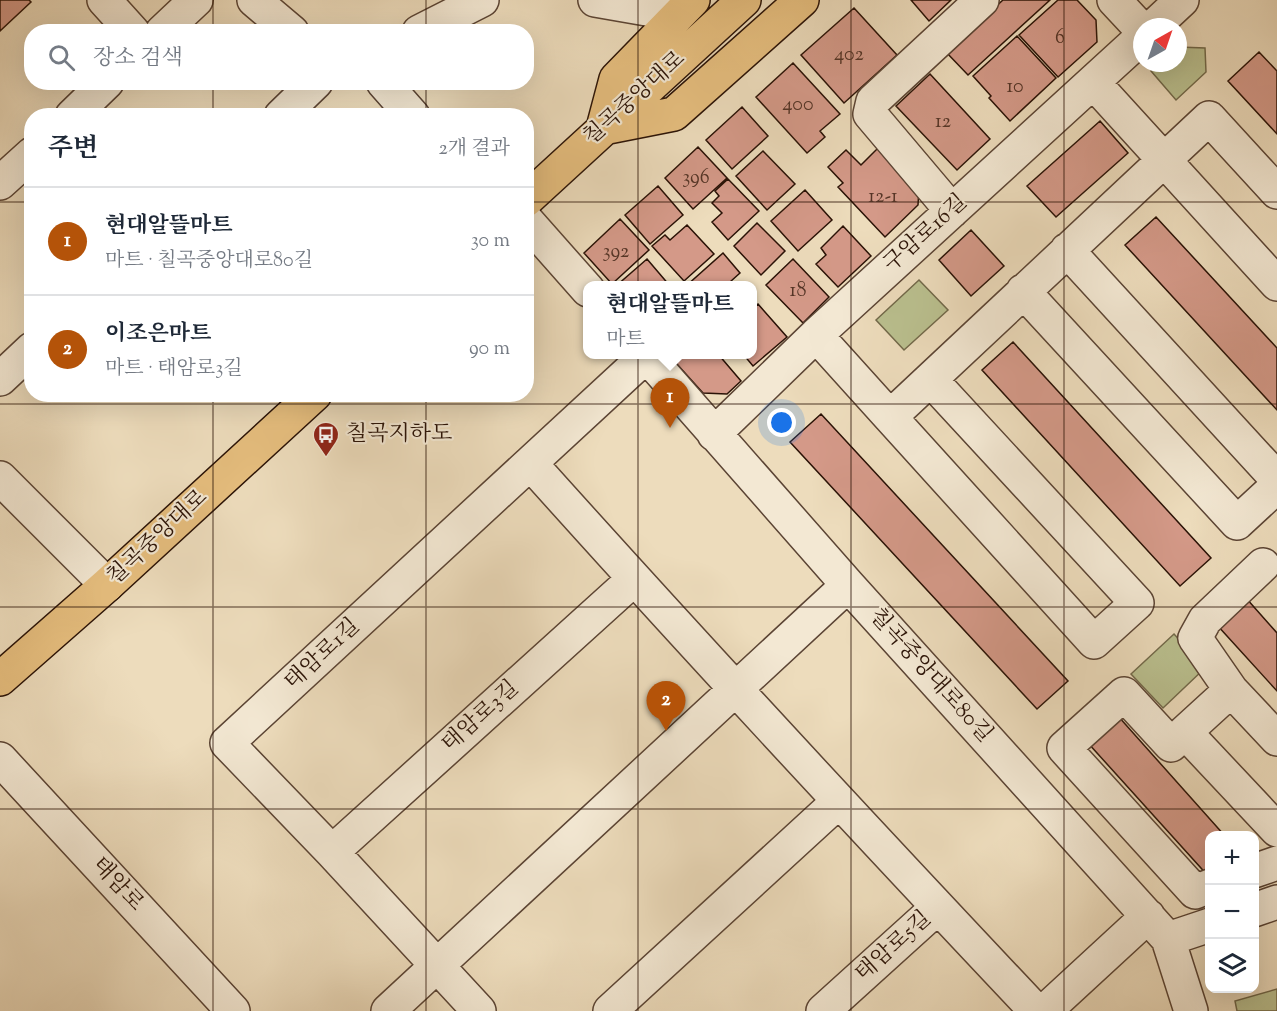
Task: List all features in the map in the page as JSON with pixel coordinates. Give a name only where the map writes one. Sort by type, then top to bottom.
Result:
[{"type":"main road","name":"칠곡중앙대로","points":[[534,193],[744,0]]},
{"type":"main road","points":[[670,8],[616,79],[603,128],[674,114],[802,0]]},
{"type":"main road","name":"칠곡중앙대로","points":[[0,679],[107,585],[306,402]]},
{"type":"street","points":[[104,0],[126,24]]},
{"type":"street","points":[[170,24],[196,0]]},
{"type":"street","points":[[254,0],[282,24]]},
{"type":"street","points":[[434,24],[482,0]]},
{"type":"street","points":[[595,0],[670,8]]},
{"type":"street","points":[[952,211],[870,114],[873,101],[982,0]]},
{"type":"street","points":[[1114,0],[1133,20]]},
{"type":"street","points":[[1163,18],[1182,0]]},
{"type":"street","name":"구암로16길","points":[[714,434],[816,335],[1133,45]]},
{"type":"street","points":[[1093,82],[1277,284]]},
{"type":"street","points":[[80,108],[99,90]]},
{"type":"street","points":[[289,108],[308,90]]},
{"type":"street","points":[[390,90],[406,108]]},
{"type":"street","points":[[890,417],[1209,118],[1277,192]]},
{"type":"street","points":[[0,183],[24,161]]},
{"type":"street","points":[[534,229],[583,284]]},
{"type":"street","points":[[1067,250],[1277,478]]},
{"type":"street","points":[[1023,291],[1237,523],[1277,486]]},
{"type":"street","points":[[816,335],[1094,642],[1137,603],[931,380]]},
{"type":"street","points":[[0,379],[24,356]]},
{"type":"street","name":"태암로1길","points":[[332,852],[227,743],[642,359]]},
{"type":"street","name":"칠곡중앙대로80길","points":[[649,359],[848,585],[1158,928],[1191,1011]]},
{"type":"street","points":[[531,464],[839,801],[610,1011]]},
{"type":"street","points":[[0,478],[107,585]]},
{"type":"street","points":[[1272,566],[1204,620],[1195,638],[1231,690],[1277,739]]},
{"type":"street","name":"태암로3길","points":[[332,852],[634,579]]},
{"type":"street","points":[[388,1011],[848,585]]},
{"type":"street","points":[[1205,888],[1195,892],[1064,748],[1124,694],[1171,745],[1231,690]]},
{"type":"street","points":[[1185,732],[1277,830]]},
{"type":"street","name":"태암로","points":[[0,759],[233,1011]]},
{"type":"street","name":"태암로5길","points":[[839,801],[1036,1011]]},
{"type":"street","points":[[332,852],[479,1011]]},
{"type":"street","points":[[1259,869],[1277,863]]},
{"type":"street","points":[[1259,908],[1277,902]]},
{"type":"street","name":"태암로5길","points":[[823,1011],[938,907]]},
{"type":"street","points":[[1045,1011],[1158,928],[1205,925]]},
{"type":"green space","points":[[1187,47],[1205,48],[1206,72],[1176,100],[1152,72],[1187,72]]},
{"type":"green space","points":[[919,280],[948,310],[904,350],[876,320]]},
{"type":"green space","points":[[1174,634],[1205,668],[1163,708],[1131,674]]},
{"type":"green space","points":[[1277,989],[1277,1011],[1237,1011],[1235,1001]]},
{"type":"building","points":[[0,0],[29,0],[31,2],[0,31]]},
{"type":"building","points":[[911,0],[951,0],[929,21]]},
{"type":"building","points":[[1003,0],[1050,0],[968,75],[946,52]]},
{"type":"building","points":[[1058,0],[1077,0],[1096,20],[1097,42],[1058,77],[1019,35]]},
{"type":"building","points":[[854,8],[897,55],[844,103],[801,55]]},
{"type":"building","points":[[1017,36],[1056,78],[1010,121],[973,76]]},
{"type":"building","points":[[1259,52],[1277,71],[1277,134],[1228,81]]},
{"type":"building","points":[[793,63],[840,114],[820,131],[825,137],[807,153],[756,97]]},
{"type":"building","points":[[930,74],[990,139],[957,170],[896,106]]},
{"type":"building","points":[[742,107],[768,136],[732,169],[706,140]]},
{"type":"building","points":[[1100,121],[1128,153],[1056,217],[1027,186]]},
{"type":"building","points":[[698,147],[727,178],[693,209],[665,178]]},
{"type":"building","points":[[879,147],[919,189],[918,205],[885,237],[838,187],[843,183],[828,167],[846,150],[861,165]]},
{"type":"building","points":[[763,151],[795,184],[767,210],[736,176]]},
{"type":"building","points":[[728,179],[759,211],[728,240],[712,222],[722,213],[712,203],[719,196],[715,191]]},
{"type":"building","points":[[658,186],[683,215],[650,244],[625,215]]},
{"type":"building","points":[[805,190],[832,220],[798,251],[771,221]]},
{"type":"building","points":[[1156,217],[1277,348],[1277,410],[1125,245]]},
{"type":"building","points":[[620,219],[649,250],[615,281],[609,281],[584,253]]},
{"type":"building","points":[[757,223],[785,251],[761,275],[734,246]]},
{"type":"building","points":[[687,225],[714,254],[684,281],[652,246],[665,235],[670,240]]},
{"type":"building","points":[[843,226],[871,256],[838,287],[816,264],[826,255],[821,248]]},
{"type":"building","points":[[971,230],[1004,266],[971,296],[939,260]]},
{"type":"building","points":[[723,253],[740,273],[731,281],[692,281]]},
{"type":"building","points":[[647,259],[666,281],[622,281]]},
{"type":"building","points":[[793,259],[829,297],[803,323],[766,285]]},
{"type":"building","points":[[757,305],[787,337],[753,366],[747,359],[757,359]]},
{"type":"building","points":[[1013,342],[1211,558],[1180,586],[982,370]]},
{"type":"building","points":[[678,359],[722,359],[741,381],[727,394],[703,393],[675,362]]},
{"type":"building","points":[[821,414],[1068,681],[1037,709],[790,442]]},
{"type":"building","points":[[1246,598],[1277,633],[1277,691],[1217,625]]},
{"type":"building","points":[[1118,716],[1221,831],[1205,831],[1205,872],[1088,743]]},
{"type":"place","name":"현대알뜰마트","points":[[670,428]]},
{"type":"place","name":"칠곡지하도","points":[[326,458]]},
{"type":"place","name":"이조은마트","points":[[666,731]]}]
